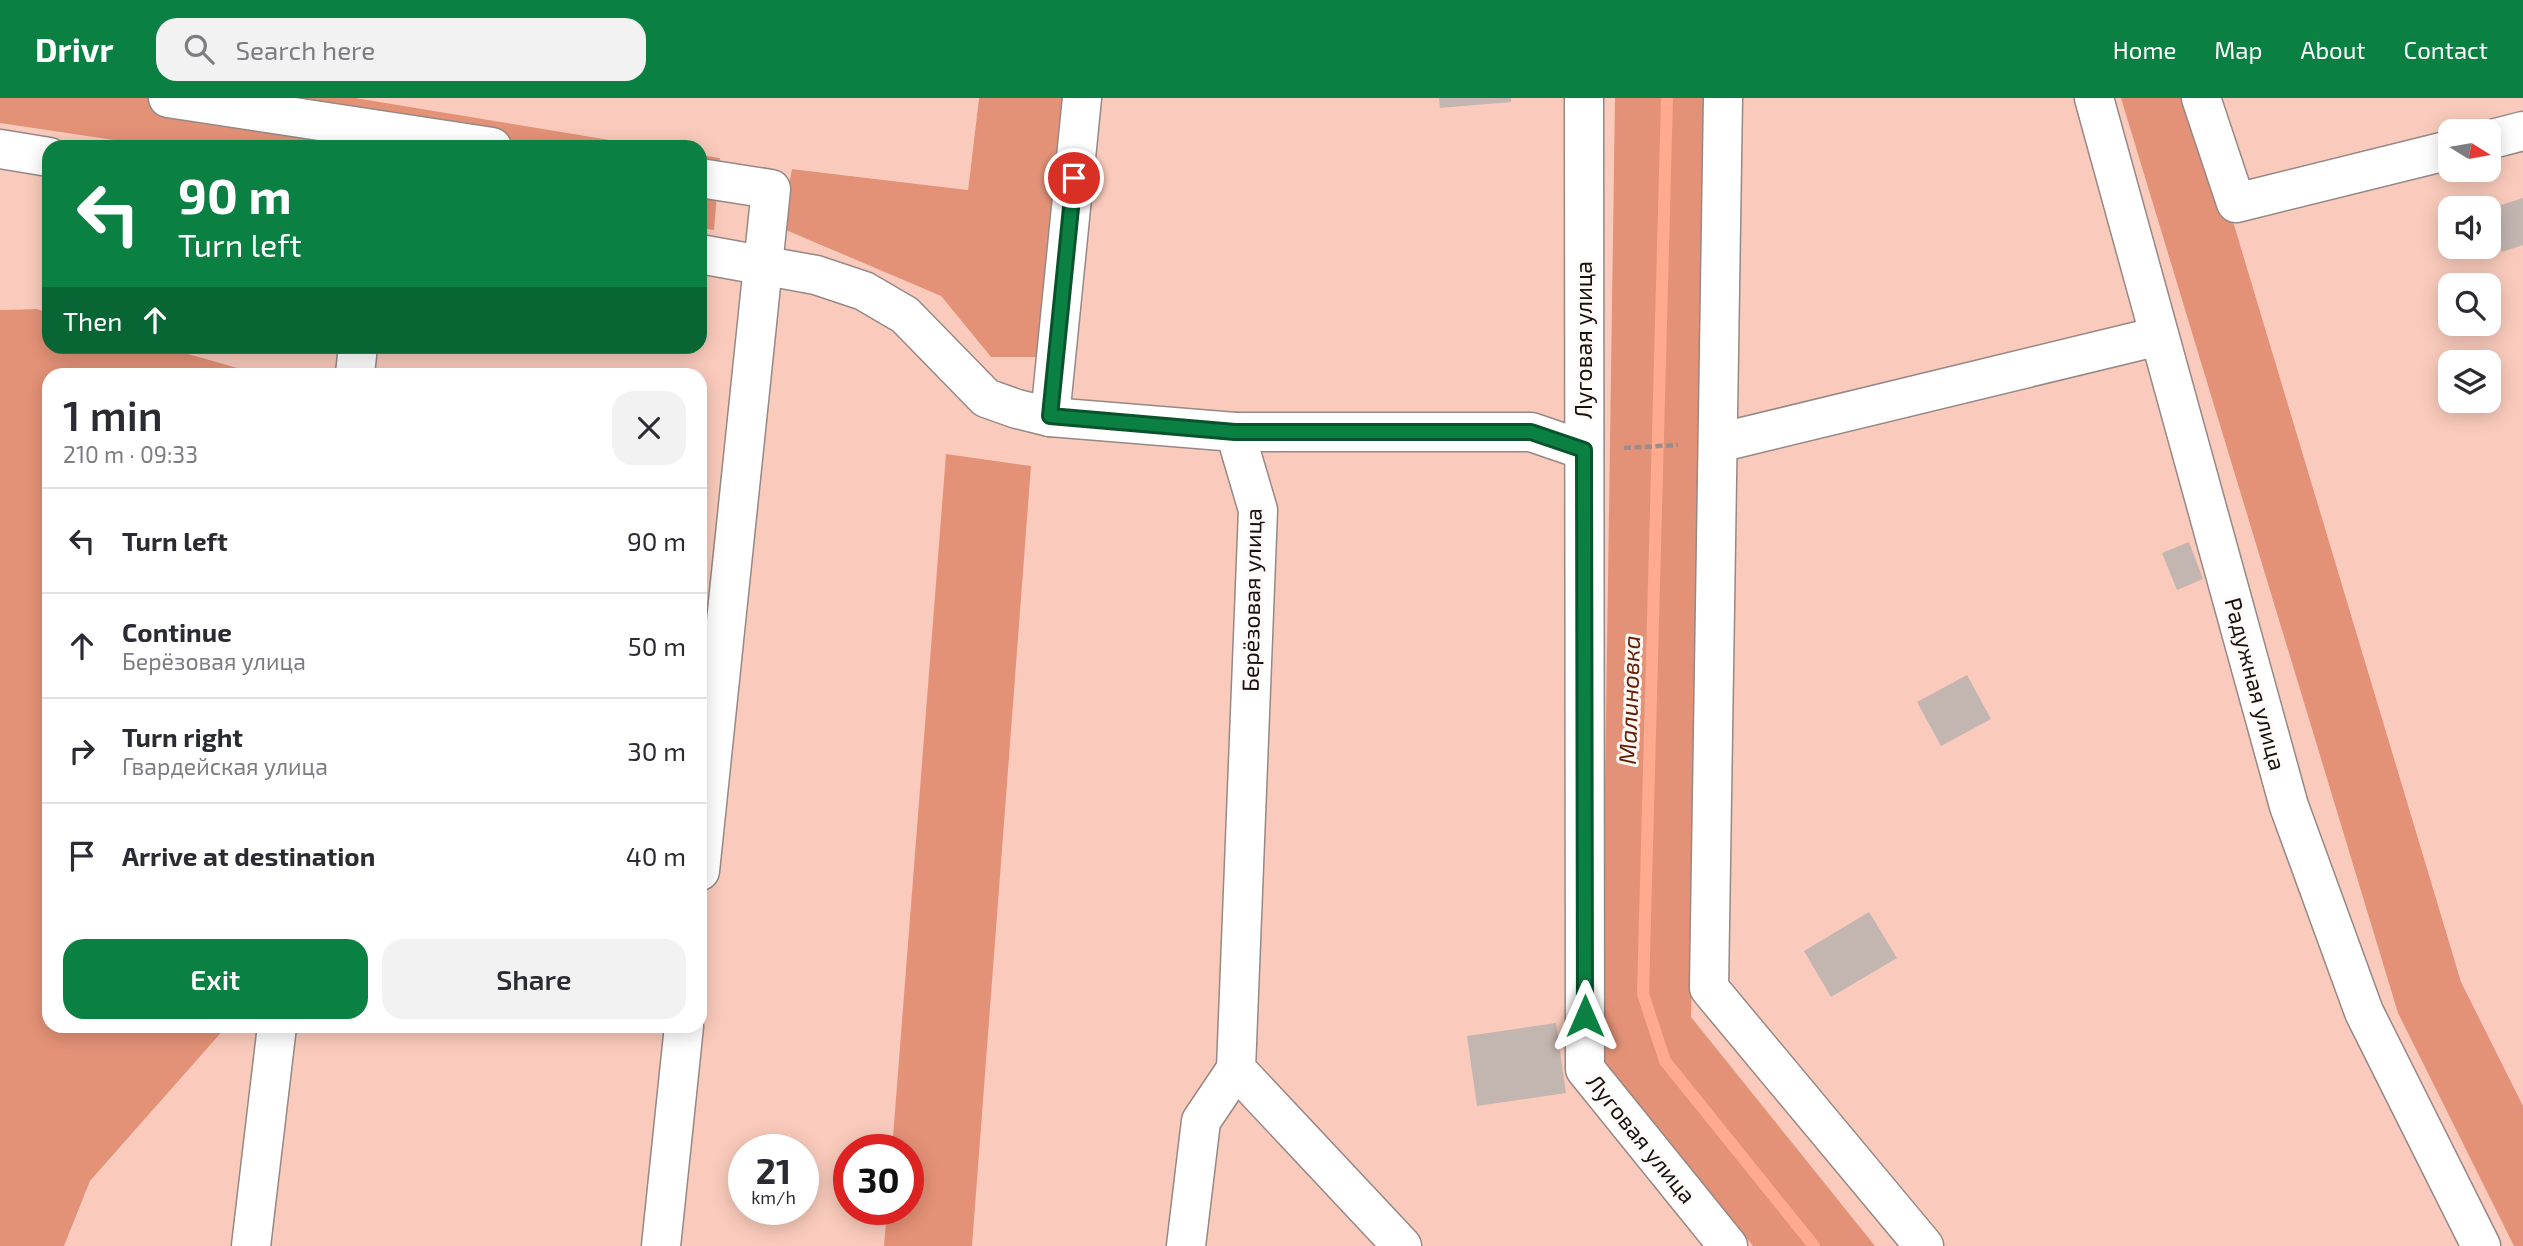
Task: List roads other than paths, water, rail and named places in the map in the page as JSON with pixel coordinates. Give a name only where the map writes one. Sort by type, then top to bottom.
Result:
[{"type":"street","points":[[168,98],[446,140]]},
{"type":"street","points":[[1050,416],[1082,98]]},
{"type":"street","name":"Луговая улица","points":[[1584,98],[1585,1069],[1728,1246]]},
{"type":"street","points":[[1723,98],[1709,988],[1924,1246]]},
{"type":"street","name":"Радужная улица","points":[[2094,98],[2294,819],[2364,1012],[2482,1246]]},
{"type":"street","points":[[2201,98],[2236,203],[2438,153]]},
{"type":"street","points":[[2501,137],[2523,131]]},
{"type":"street","points":[[0,149],[42,156]]},
{"type":"street","points":[[707,179],[771,189],[707,804]]},
{"type":"street","points":[[707,255],[764,263],[816,275],[864,291],[905,315],[986,398],[1050,416],[1235,432],[1531,432],[1584,450]]},
{"type":"street","points":[[1717,443],[2159,335]]},
{"type":"street","name":"Берёзовая улица","points":[[1235,432],[1258,510],[1236,1069]]},
{"type":"street","points":[[251,1246],[276,1033]]},
{"type":"street","points":[[661,1246],[683,1033]]},
{"type":"street","points":[[1186,1246],[1201,1121],[1236,1069],[1402,1246]]},
{"type":"waterway","name":"Малиновка","points":[[1667,98],[1643,994],[1665,1061],[1814,1246]]}]
